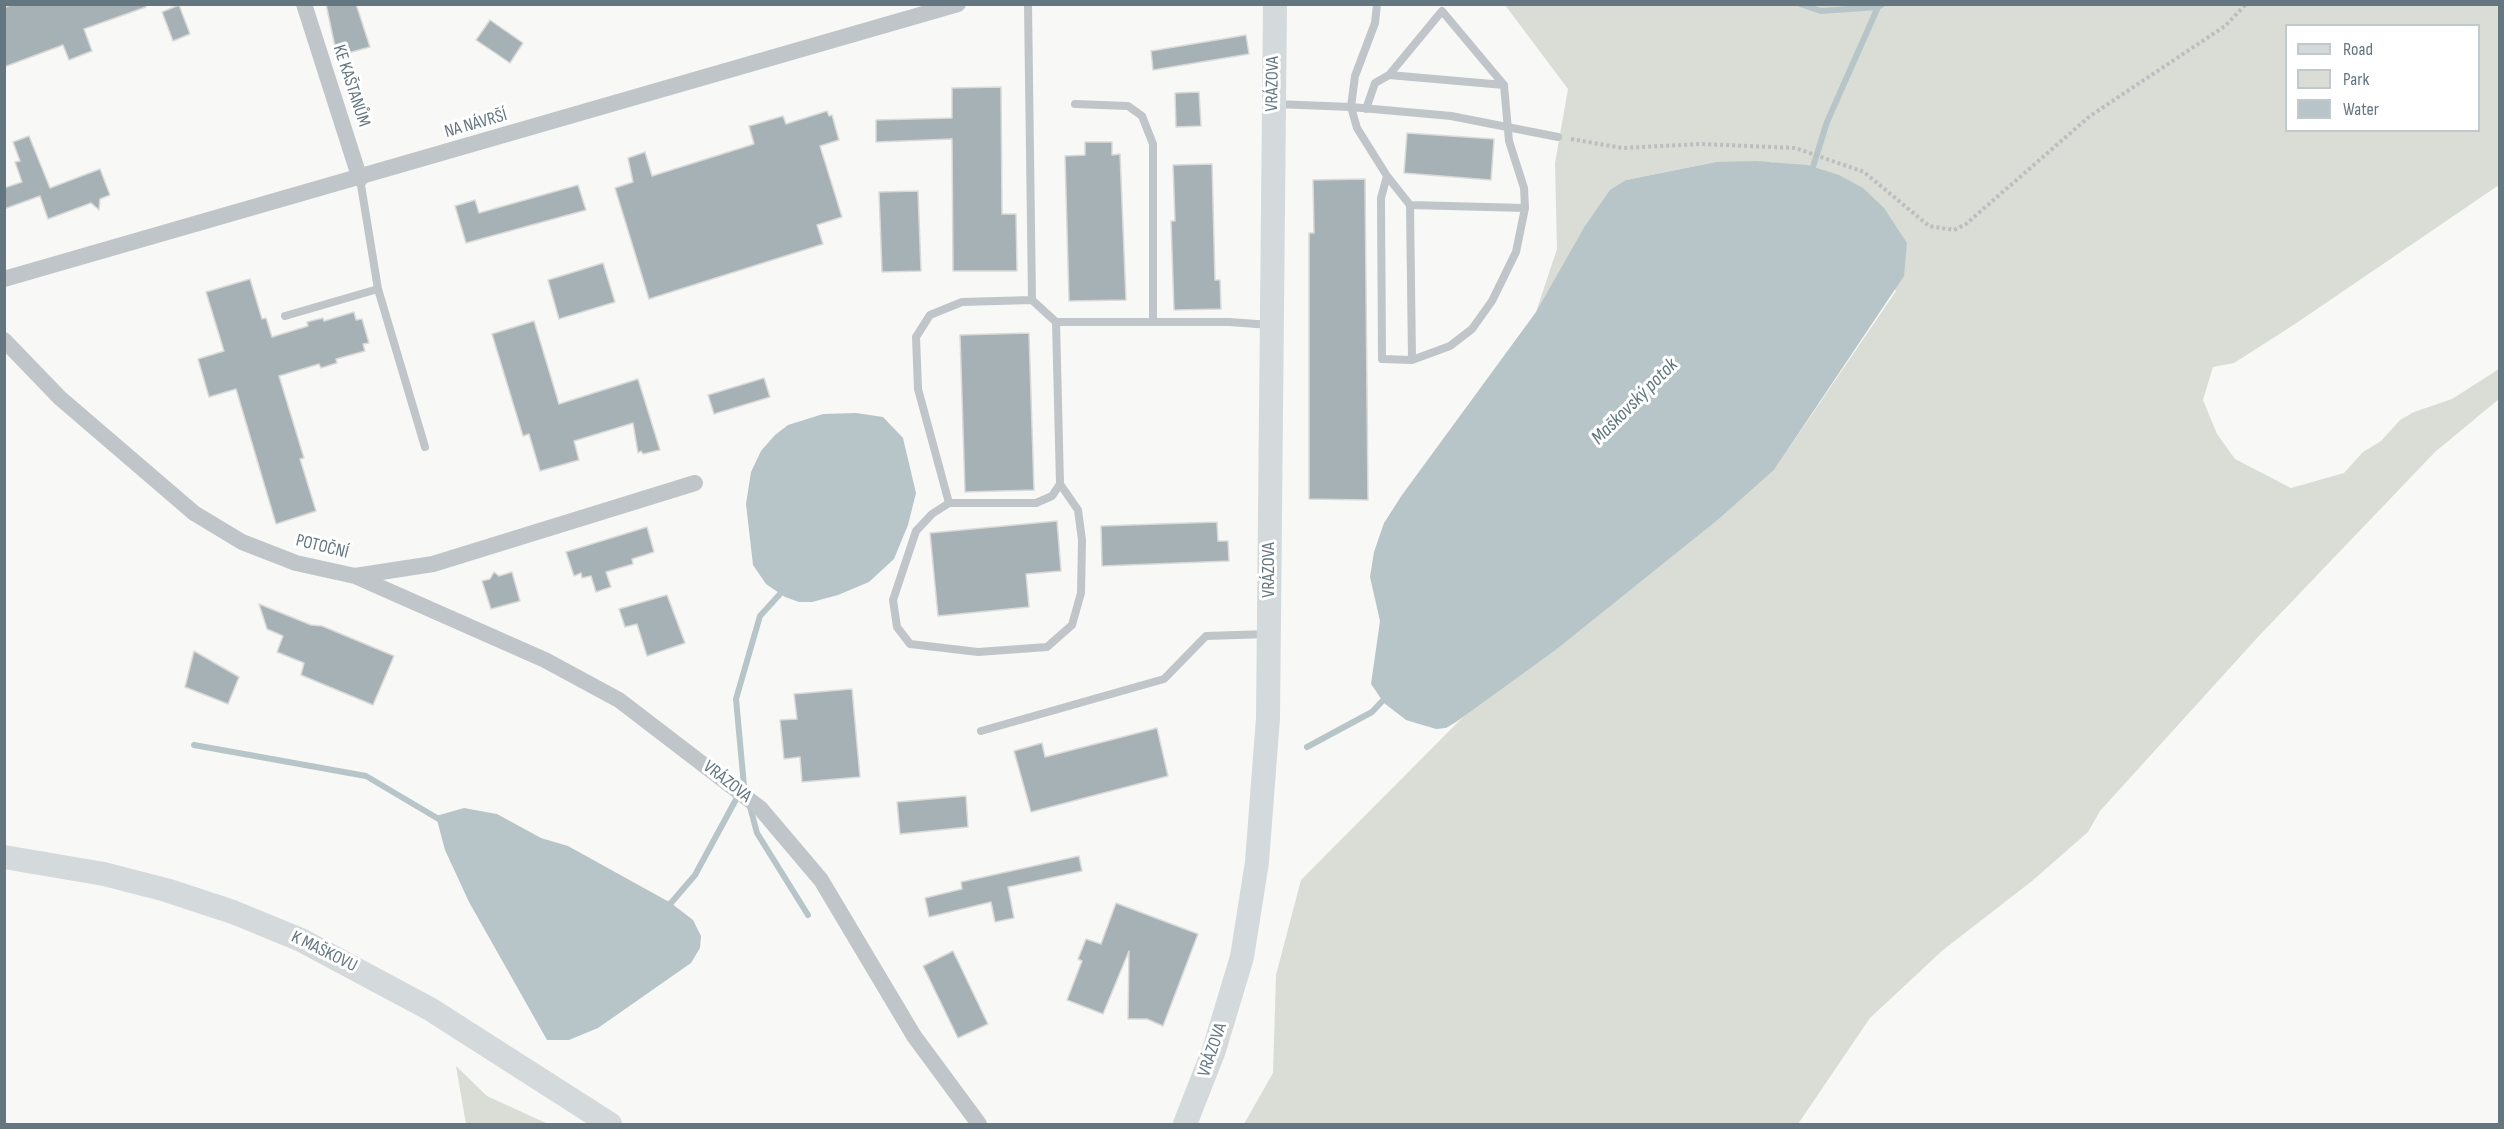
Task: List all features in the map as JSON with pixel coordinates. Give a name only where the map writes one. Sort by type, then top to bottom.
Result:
[{"type":"street","name":"KE KAŠTANŮM","points":[[304,4],[360,179]]},
{"type":"street","name":"NA NÁVRŠÍ","points":[[4,279],[360,179],[958,4]]},
{"type":"street","name":"VRÁZOVA","points":[[1185,1125],[1214,1050],[1242,957],[1257,862],[1268,718],[1272,104],[1275,4]]},
{"type":"street","name":"POTOČNÍ","points":[[4,339],[60,398],[194,513],[243,542],[296,563],[355,576],[433,564],[695,483]]},
{"type":"street","name":"VRÁZOVA","points":[[355,576],[545,660],[619,700],[760,808],[821,880],[914,1036],[979,1125]]},
{"type":"street","name":"K MAŠKOVU","points":[[4,857],[104,874],[166,890],[233,912],[301,940],[430,1009],[610,1125]]},
{"type":"lane","points":[[1028,4],[1032,300]]},
{"type":"lane","points":[[1377,4],[1375,22],[1355,76],[1352,107],[1357,128],[1387,176],[1410,205],[1412,360]]},
{"type":"lane","points":[[1366,109],[1375,83],[1389,75],[1442,11],[1504,85],[1509,141],[1524,188],[1525,208],[1516,252],[1492,301],[1472,329],[1450,346],[1412,360],[1382,359],[1381,198],[1387,176]]},
{"type":"lane","points":[[1389,75],[1504,85]]},
{"type":"lane","points":[[1075,104],[1128,105],[1142,116],[1153,144],[1153,322]]},
{"type":"lane","points":[[1272,104],[1352,107],[1451,116],[1558,136]]},
{"type":"lane","points":[[360,179],[378,289],[425,447]]},
{"type":"lane","points":[[1410,205],[1525,208]]},
{"type":"lane","points":[[285,316],[378,289]]},
{"type":"lane","points":[[949,503],[918,389],[916,337],[930,315],[962,302],[1032,300],[1056,322],[1229,322],[1272,325]]},
{"type":"lane","points":[[1056,322],[1060,484],[1077,510],[1082,540],[1081,593],[1072,625],[1047,647],[978,652],[910,644],[897,627],[893,600],[916,531],[932,514],[949,503],[1036,502],[1052,496],[1060,484]]},
{"type":"lane","points":[[981,731],[1164,679],[1206,636],[1269,634]]},
{"type":"path","points":[[1558,136],[1622,148],[1701,144],[1795,148],[1864,172],[1929,226],[1954,230],[1966,224],[2090,116],[2225,26],[2246,4]]},
{"type":"green space","points":[[1505,5],[2499,5],[2499,185],[2234,363],[2213,367],[2203,400],[2217,434],[2235,459],[2291,488],[2344,473],[2363,452],[2381,441],[2400,420],[2414,412],[2452,399],[2499,369],[2499,399],[2435,452],[2257,638],[2100,811],[2088,832],[2032,881],[1943,950],[1870,1018],[1798,1124],[1244,1124],[1273,1073],[1276,975],[1301,880],[1469,711],[1557,649],[1719,519],[1774,470],[1896,291],[1773,162],[1716,162],[1626,180],[1536,312],[1557,249],[1555,163],[1568,89]]},
{"type":"green space","points":[[456,1066],[487,1096],[548,1124],[466,1124]]},
{"type":"water","points":[[1756,161],[1807,165],[1839,175],[1863,188],[1884,208],[1907,243],[1904,276],[1774,470],[1719,519],[1557,649],[1456,722],[1446,728],[1436,729],[1406,720],[1384,703],[1371,684],[1380,621],[1370,577],[1374,552],[1384,523],[1536,312],[1585,226],[1610,190],[1626,180],[1716,162]]},
{"type":"water","points":[[856,413],[883,417],[903,438],[916,493],[908,525],[894,559],[869,582],[838,595],[812,602],[799,602],[785,597],[766,584],[753,565],[746,504],[751,472],[761,451],[775,435],[788,425],[823,414]]},
{"type":"water","points":[[464,808],[497,814],[541,838],[568,846],[671,903],[693,920],[701,936],[700,948],[691,963],[598,1028],[569,1040],[547,1040],[469,902],[445,850],[436,816]]},
{"type":"building","points":[[12,4],[145,4],[146,7],[84,29],[92,51],[69,60],[63,45],[4,67],[4,8]]},
{"type":"building","points":[[326,4],[356,4],[370,47],[337,56]]},
{"type":"building","points":[[179,5],[190,34],[173,41],[162,12]]},
{"type":"building","points":[[490,20],[523,43],[510,63],[476,40]]},
{"type":"building","points":[[1246,35],[1249,54],[1153,70],[1151,51]]},
{"type":"building","points":[[1001,87],[1002,214],[1016,214],[1017,271],[953,271],[952,139],[876,142],[876,120],[952,118],[952,88]]},
{"type":"building","points":[[1199,92],[1201,126],[1176,127],[1175,93]]},
{"type":"building","points":[[827,111],[829,116],[832,115],[839,140],[820,146],[842,217],[817,225],[823,244],[649,299],[615,188],[633,182],[628,158],[645,152],[652,176],[754,144],[749,126],[783,116],[786,124]]},
{"type":"building","points":[[1407,133],[1494,139],[1491,180],[1404,173]]},
{"type":"building","points":[[29,136],[50,188],[100,169],[110,195],[100,199],[99,210],[91,203],[48,219],[40,196],[4,209],[4,188],[22,182],[15,162],[20,161],[13,142]]},
{"type":"building","points":[[1085,142],[1112,142],[1112,155],[1120,154],[1126,300],[1069,301],[1065,156],[1085,155]]},
{"type":"building","points":[[1212,164],[1215,280],[1220,280],[1221,309],[1174,310],[1171,221],[1175,221],[1173,165]]},
{"type":"building","points":[[1365,179],[1368,500],[1309,499],[1309,233],[1314,233],[1313,180]]},
{"type":"building","points":[[578,185],[586,210],[466,243],[455,206],[475,200],[479,213]]},
{"type":"building","points":[[918,191],[921,271],[882,272],[879,192]]},
{"type":"building","points":[[603,263],[615,302],[559,319],[548,280]]},
{"type":"building","points":[[250,279],[262,319],[266,318],[272,337],[308,326],[307,322],[323,318],[324,321],[354,312],[356,320],[362,319],[369,343],[363,344],[365,351],[336,359],[337,363],[321,368],[319,364],[279,376],[304,458],[300,459],[316,511],[276,524],[236,389],[209,397],[198,359],[224,351],[206,292]]},
{"type":"building","points":[[534,321],[559,404],[638,379],[660,450],[638,453],[633,423],[574,441],[579,460],[540,471],[529,434],[523,436],[492,334]]},
{"type":"building","points":[[1029,333],[1034,490],[965,492],[960,335]]},
{"type":"building","points":[[764,378],[770,397],[714,414],[708,395]]},
{"type":"building","points":[[1057,521],[1061,571],[1026,574],[1029,607],[938,616],[930,533]]},
{"type":"building","points":[[1217,522],[1218,541],[1228,541],[1229,561],[1102,566],[1101,526]]},
{"type":"building","points":[[647,527],[654,552],[632,559],[633,564],[606,572],[611,587],[596,592],[591,576],[582,578],[581,573],[574,576],[566,552]]},
{"type":"building","points":[[494,572],[499,576],[512,572],[520,601],[491,609],[482,581],[490,579]]},
{"type":"building","points":[[667,595],[685,643],[647,656],[637,624],[625,627],[619,609]]},
{"type":"building","points":[[259,604],[311,625],[322,626],[394,656],[373,705],[301,675],[304,663],[277,652],[283,636],[267,629]]},
{"type":"building","points":[[194,651],[239,677],[228,704],[185,687]]},
{"type":"building","points":[[852,689],[860,777],[802,782],[800,757],[784,759],[780,720],[797,719],[794,694]]},
{"type":"building","points":[[1157,728],[1168,776],[1031,812],[1014,751],[1042,743],[1045,757]]},
{"type":"building","points":[[966,796],[968,827],[900,834],[897,802]]},
{"type":"building","points":[[1079,856],[1082,871],[1008,887],[1014,918],[995,922],[991,902],[929,917],[925,898],[962,889],[961,882]]},
{"type":"building","points":[[1116,903],[1198,934],[1163,1026],[1147,1019],[1128,1019],[1129,951],[1103,1014],[1067,1000],[1082,961],[1078,959],[1086,939],[1101,944]]},
{"type":"building","points":[[953,951],[988,1024],[958,1038],[923,966]]},
{"type":"waterway","points":[[1800,4],[1821,11],[1878,7]]},
{"type":"waterway","name":"Maškovský potok","points":[[1811,173],[1827,122],[1878,7],[1883,4]]},
{"type":"waterway","points":[[744,786],[736,699],[760,616],[780,594]]},
{"type":"waterway","name":"Maškovský potok","points":[[1307,747],[1372,712],[1387,696]]},
{"type":"waterway","points":[[194,745],[366,776],[442,821]]},
{"type":"waterway","points":[[664,906],[671,903],[695,875],[739,794]]},
{"type":"waterway","points":[[749,803],[757,833],[808,915]]}]
